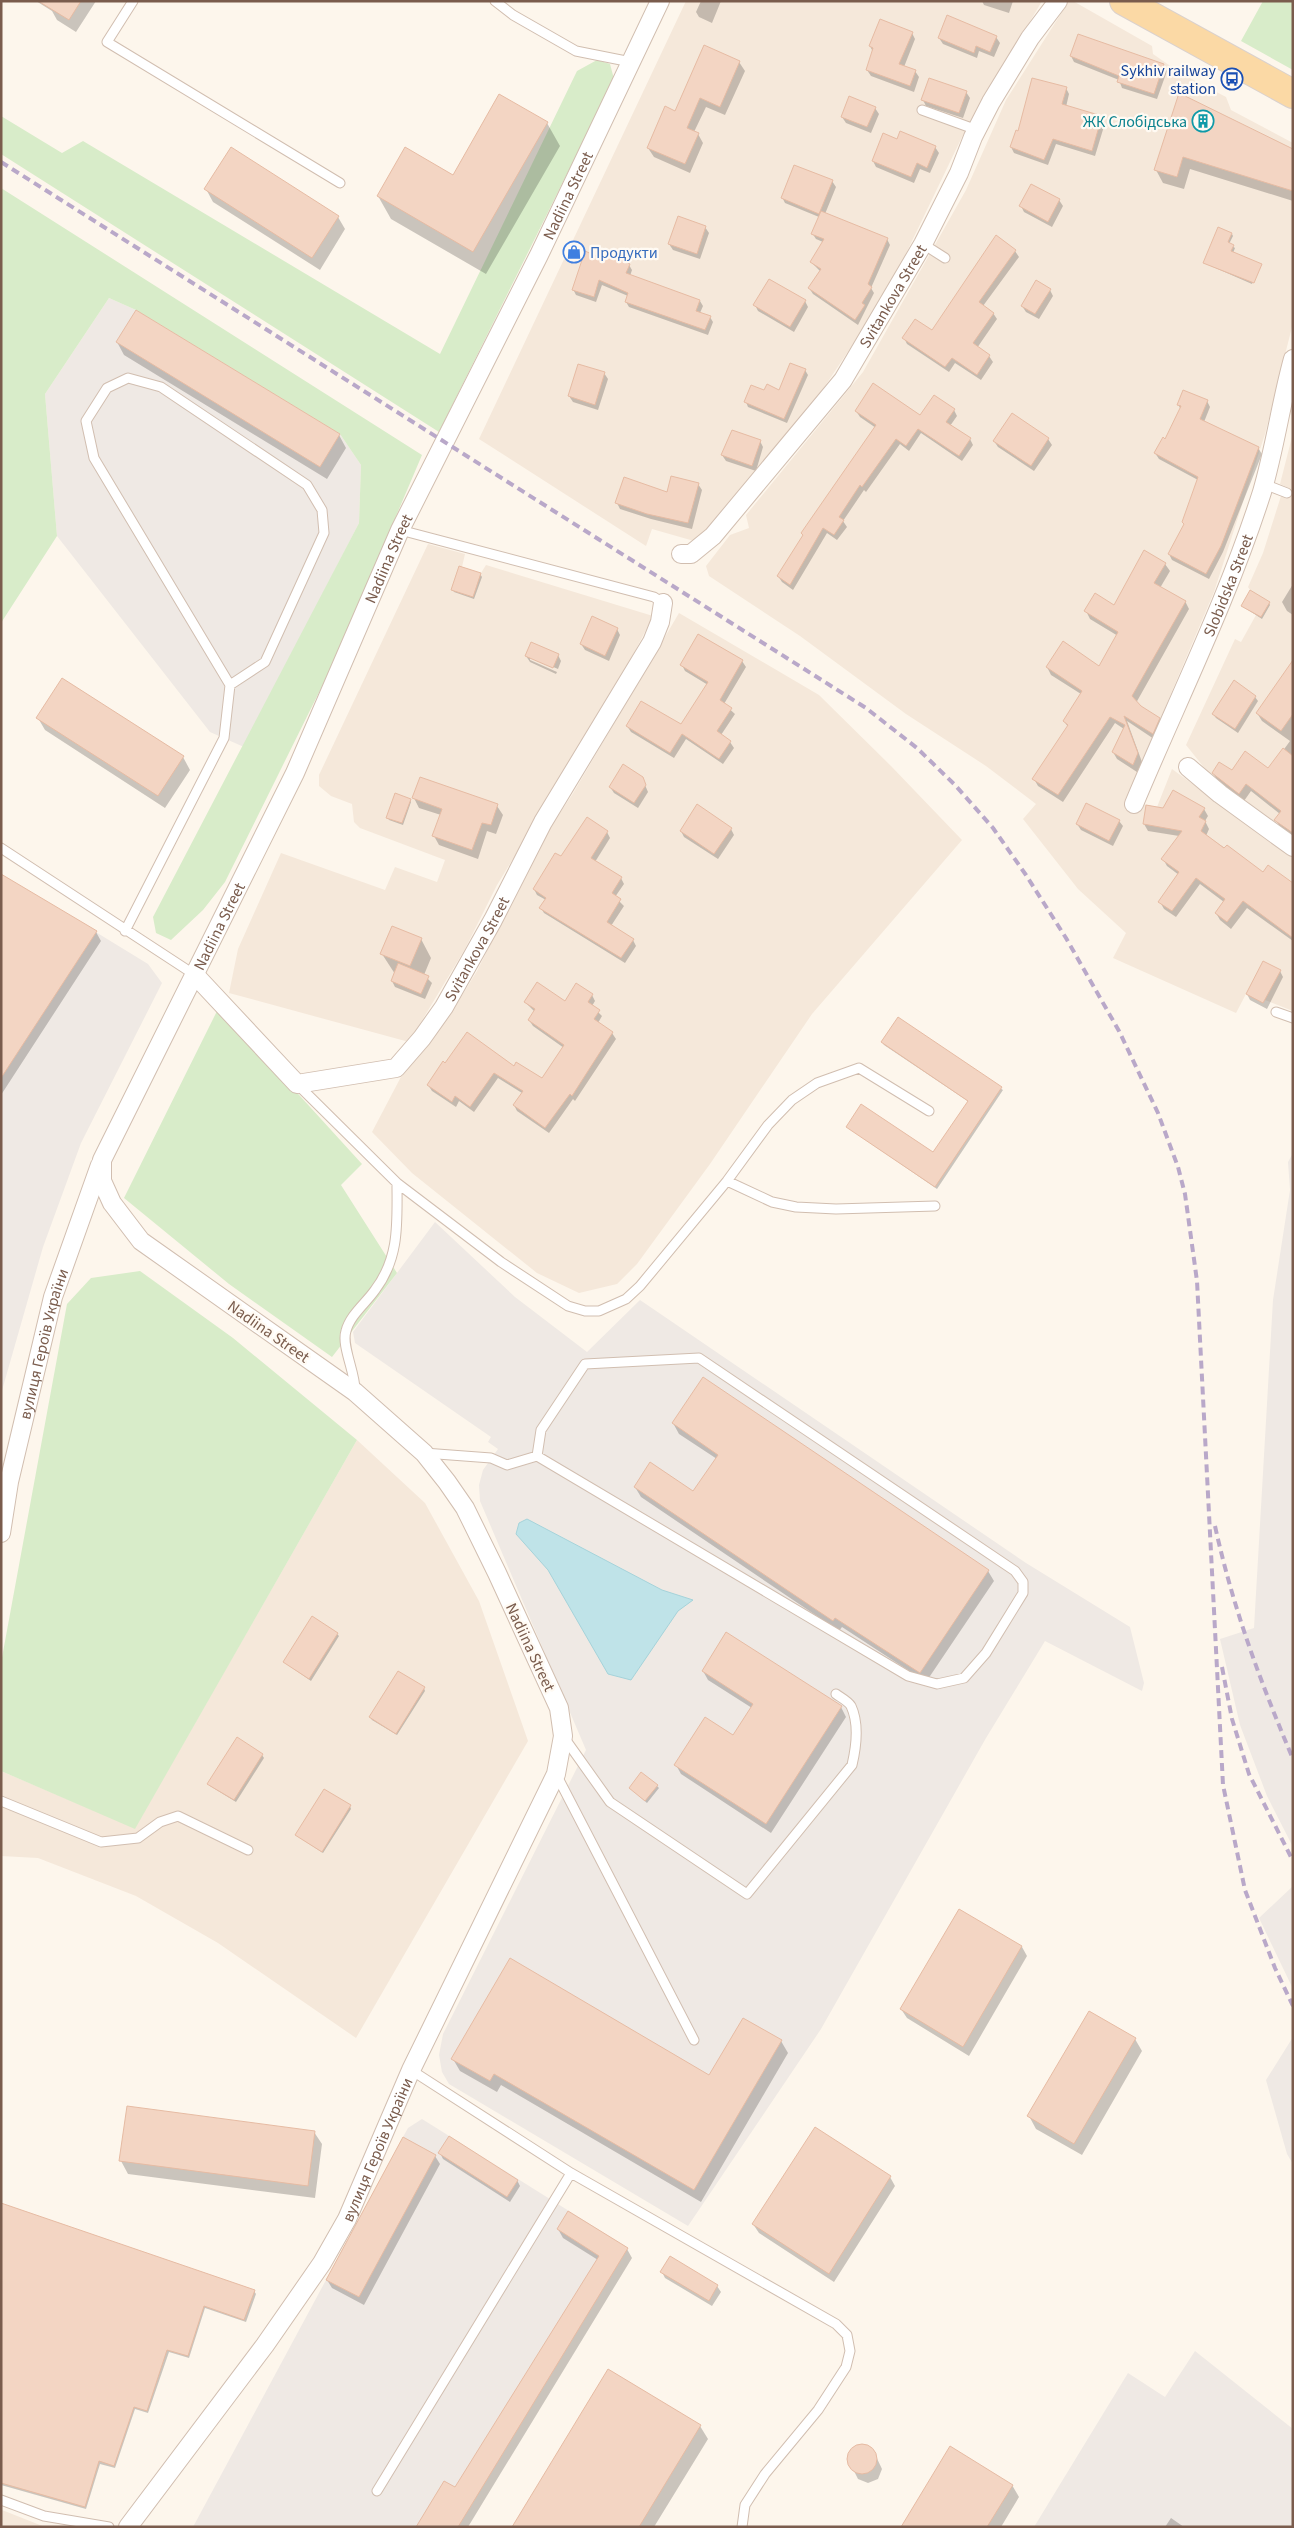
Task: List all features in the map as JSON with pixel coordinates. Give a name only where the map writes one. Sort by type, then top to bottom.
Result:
[{"type":"main road","points":[[1124,1],[1293,94]]},
{"type":"street","name":"Nadiina Street","points":[[563,1736],[559,1708],[497,1573],[464,1508],[424,1453],[355,1392],[141,1241],[112,1203],[102,1181],[102,1160],[295,773],[400,530],[540,255],[660,1]]},
{"type":"street","name":"Svitankova Street","points":[[682,554],[691,554],[713,536],[844,380],[923,244],[959,173],[976,130],[991,102],[1030,38],[1058,1]]},
{"type":"street","name":"Slobidska Street","points":[[1134,804],[1220,606],[1264,484],[1293,358]]},
{"type":"street","name":"Svitankova Street","points":[[297,1084],[396,1068],[422,1038],[444,1006],[494,920],[543,822],[652,642],[660,622],[663,603]]},
{"type":"street","points":[[1188,767],[1220,794],[1293,847]]},
{"type":"street","points":[[195,975],[297,1084]]},
{"type":"street","name":"вулиця Героїв України","points":[[1,1533],[9,1482],[53,1297],[102,1160]]},
{"type":"street","name":"вулиця Героїв України","points":[[128,2527],[265,2345],[322,2263],[348,2219],[411,2070],[556,1774],[563,1736]]},
{"type":"lane","points":[[133,1],[107,42],[340,183]]},
{"type":"lane","points":[[495,1],[512,14],[576,51],[631,62]]},
{"type":"lane","points":[[922,110],[976,130]]},
{"type":"lane","points":[[923,244],[945,258]]},
{"type":"lane","points":[[125,931],[224,738],[230,685],[94,458],[86,421],[107,388],[128,378],[161,388],[307,485],[322,510],[324,533],[265,662],[230,685]]},
{"type":"lane","points":[[1264,484],[1288,492]]},
{"type":"lane","points":[[400,530],[654,597],[663,603]]},
{"type":"lane","points":[[1,848],[125,931],[195,975]]},
{"type":"lane","points":[[1276,1012],[1293,1018]]},
{"type":"lane","points":[[297,1084],[397,1183],[501,1262],[568,1306],[585,1311],[599,1312],[626,1299],[640,1286],[727,1181],[768,1125],[792,1100],[817,1083],[859,1068],[929,1111]]},
{"type":"lane","points":[[727,1181],[772,1202],[796,1207],[836,1209],[935,1206]]},
{"type":"lane","points":[[355,1392],[355,1380],[345,1332],[353,1317],[376,1289],[392,1260],[397,1229],[397,1183]]},
{"type":"lane","points":[[424,1453],[491,1458],[507,1465],[537,1456],[908,1676],[936,1684],[964,1678],[986,1653],[1022,1593],[1023,1582],[1015,1571],[699,1358],[585,1364],[541,1430],[537,1456]]},
{"type":"lane","points":[[563,1736],[610,1802],[748,1894],[852,1766],[855,1752],[855,1719],[850,1704],[836,1694]]},
{"type":"lane","points":[[556,1774],[694,2040]]},
{"type":"lane","points":[[1,1801],[102,1842],[138,1838],[160,1822],[178,1816],[248,1850]]},
{"type":"lane","points":[[411,2070],[571,2173],[836,2324],[847,2335],[850,2351],[846,2367],[818,2410],[765,2474],[745,2505],[742,2527]]},
{"type":"lane","points":[[377,2491],[571,2173]]},
{"type":"lane","points":[[1,2500],[44,2516],[109,2527]]},
{"type":"shaded area","points":[[686,1],[1042,1],[962,137],[887,293],[823,389],[705,534],[694,541],[652,529],[646,546],[479,439]]},
{"type":"shaded area","points":[[1069,1],[1073,1],[1152,46],[1153,54],[1182,74],[1226,97],[1231,110],[1293,143],[1293,323],[1265,434],[1214,592],[1128,795],[1144,802],[1146,805],[1157,807],[1172,769],[1293,857],[1293,1011],[1265,1000],[1263,1003],[1246,994],[1236,1013],[1113,958],[1126,933],[1078,889],[1023,819],[1036,804],[986,766],[906,714],[800,636],[709,576],[706,566],[730,535],[749,528],[746,515],[863,372],[966,190],[1006,100]]},
{"type":"shaded area","points":[[109,298],[136,310],[340,434],[361,465],[359,523],[244,747],[210,732],[57,536],[45,394]]},
{"type":"shaded area","points":[[1293,433],[1293,835],[1210,775],[1186,745],[1235,639],[1241,642],[1256,615],[1241,606],[1250,590],[1248,587],[1263,553],[1281,496],[1286,497],[1289,488],[1280,484]]},
{"type":"shaded area","points":[[428,544],[465,554],[462,567],[481,573],[486,565],[653,616],[612,696],[497,885],[465,949],[409,1042],[229,993],[238,949],[281,853],[385,890],[395,867],[437,882],[445,860],[360,828],[354,822],[352,804],[331,796],[319,786],[319,775]]},
{"type":"shaded area","points":[[679,613],[819,695],[962,840],[812,1014],[710,1164],[637,1264],[617,1284],[579,1293],[537,1273],[412,1173],[372,1132],[403,1073],[452,1012],[477,971],[544,837],[572,795]]},
{"type":"shaded area","points":[[1,874],[148,964],[162,983],[81,1143],[43,1247],[1,1394]]},
{"type":"shaded area","points":[[1293,1153],[1293,1847],[1267,1796],[1240,1725],[1220,1639],[1254,1628],[1273,1300],[1290,1190],[1288,1162]]},
{"type":"shaded area","points":[[435,1222],[515,1297],[587,1352],[640,1300],[1026,1563],[1130,1627],[1144,1683],[1142,1691],[1045,1641],[986,1738],[821,2029],[688,2226],[449,2084],[442,2072],[439,2055],[443,2034],[586,1750],[480,1501],[479,1485],[483,1470],[498,1449],[488,1442],[491,1437],[355,1343],[353,1332]]},
{"type":"shaded area","points":[[357,1440],[425,1503],[479,1601],[528,1741],[356,2038],[218,1943],[136,1896],[38,1858],[1,1856],[1,1771],[135,1828]]},
{"type":"shaded area","points":[[1293,1886],[1293,1989],[1259,1918]]},
{"type":"shaded area","points":[[1293,2037],[1293,2164],[1287,2154],[1266,2080]]},
{"type":"shaded area","points":[[422,2119],[628,2248],[458,2527],[193,2527],[408,2128]]},
{"type":"shaded area","points":[[1195,2351],[1293,2429],[1293,2527],[1034,2527],[1128,2373],[1165,2397]]},
{"type":"shaded area","points":[[2,2510],[45,2527],[1,2527]]},
{"type":"green space","points":[[1263,1],[1293,1],[1293,70],[1241,41]]},
{"type":"green space","points":[[597,60],[610,64],[614,79],[439,432],[1,154],[1,116],[62,153],[83,141],[440,354],[577,71]]},
{"type":"green space","points":[[1,188],[422,455],[334,662],[225,882],[203,910],[171,940],[156,933],[153,917],[359,523],[361,465],[340,434],[136,310],[109,298],[45,394],[57,536],[1,623]]},
{"type":"green space","points":[[219,1007],[362,1164],[341,1185],[397,1273],[332,1357],[229,1284],[124,1198]]},
{"type":"green space","points":[[140,1271],[233,1338],[357,1440],[135,1829],[1,1771],[1,1663],[67,1304],[91,1278]]},
{"type":"water","points":[[527,1519],[662,1590],[693,1600],[678,1611],[631,1680],[608,1674],[548,1570],[516,1534],[519,1523]]},
{"type":"building","points":[[38,1],[81,1],[69,20]]},
{"type":"building","points":[[947,15],[997,36],[990,52],[976,46],[974,53],[938,38]]},
{"type":"building","points":[[880,19],[913,32],[899,64],[916,70],[910,86],[866,70],[873,48],[869,46]]},
{"type":"building","points":[[1078,34],[1164,64],[1154,94],[1117,82],[1119,76],[1070,56]]},
{"type":"building","points":[[704,45],[740,61],[720,107],[700,98],[687,128],[699,133],[685,164],[647,148],[665,106],[675,111]]},
{"type":"building","points":[[929,78],[967,91],[959,113],[921,100]]},
{"type":"building","points":[[1032,78],[1067,87],[1062,104],[1102,116],[1092,151],[1053,139],[1044,160],[1010,147],[1016,130],[1018,131]]},
{"type":"building","name":"ЖК Слобідська","points":[[1179,93],[1293,149],[1293,191],[1183,157],[1177,177],[1154,170]]},
{"type":"building","points":[[499,94],[548,122],[473,252],[377,196],[405,147],[453,175]]},
{"type":"building","points":[[849,96],[876,107],[867,127],[841,117]]},
{"type":"building","points":[[900,131],[936,146],[927,168],[917,163],[911,177],[872,161],[883,133],[897,139]]},
{"type":"building","points":[[231,147],[339,216],[312,258],[204,189]]},
{"type":"building","points":[[794,165],[833,180],[819,214],[781,198]]},
{"type":"building","points":[[1031,184],[1060,199],[1048,222],[1019,206]]},
{"type":"building","points":[[821,211],[888,238],[868,284],[872,287],[862,303],[865,305],[855,320],[808,288],[821,269],[810,262],[824,239],[811,234]]},
{"type":"building","points":[[678,216],[706,226],[697,254],[668,244]]},
{"type":"building","points":[[1218,227],[1232,233],[1228,242],[1234,245],[1231,251],[1262,264],[1254,283],[1203,263]]},
{"type":"building","points":[[996,235],[1016,250],[979,302],[994,313],[973,343],[990,355],[977,375],[952,358],[945,367],[902,338],[915,319],[932,330]]},
{"type":"building","points":[[585,251],[605,260],[608,254],[630,264],[626,273],[700,300],[696,311],[711,316],[705,330],[625,302],[628,293],[599,280],[594,297],[572,290]]},
{"type":"building","points":[[769,279],[806,300],[790,327],[753,305]]},
{"type":"building","points":[[1036,280],[1051,289],[1035,314],[1021,306]]},
{"type":"building","points":[[136,310],[340,434],[320,467],[116,342]]},
{"type":"building","points":[[790,363],[806,369],[784,419],[744,402],[751,385],[764,390],[767,384],[779,390]]},
{"type":"building","points":[[578,364],[605,372],[595,405],[568,396]]},
{"type":"building","points":[[873,383],[920,415],[934,395],[955,409],[946,422],[971,438],[959,456],[918,429],[906,446],[896,439],[862,487],[860,485],[839,517],[844,520],[834,535],[823,528],[790,585],[777,576],[803,535],[801,533],[876,425],[855,411]]},
{"type":"building","points":[[1183,390],[1208,400],[1200,419],[1259,447],[1221,546],[1206,574],[1168,554],[1184,524],[1182,522],[1198,477],[1154,453],[1163,437],[1165,439],[1181,406],[1177,405]]},
{"type":"building","points":[[1012,413],[1049,438],[1031,466],[993,441]]},
{"type":"building","points":[[732,430],[761,440],[752,466],[721,455]]},
{"type":"building","points":[[671,476],[699,483],[688,523],[647,514],[615,503],[624,477],[667,492]]},
{"type":"building","points":[[1144,550],[1166,563],[1154,583],[1186,601],[1132,696],[1141,706],[1160,718],[1153,734],[1124,716],[1138,753],[1133,765],[1112,752],[1125,725],[1110,717],[1058,795],[1032,779],[1068,725],[1063,721],[1082,691],[1046,667],[1063,641],[1099,666],[1118,632],[1084,611],[1095,593],[1114,605]]},
{"type":"building","points":[[459,566],[481,573],[473,597],[451,590]]},
{"type":"building","points":[[1250,590],[1270,602],[1261,617],[1241,606]]},
{"type":"building","points":[[592,616],[618,628],[605,656],[580,644]]},
{"type":"building","points":[[698,634],[743,660],[720,700],[732,708],[717,731],[731,741],[719,759],[682,734],[670,753],[626,726],[641,701],[681,724],[708,682],[680,665]]},
{"type":"building","points":[[531,642],[559,654],[553,668],[525,656]]},
{"type":"building","points":[[1293,660],[1293,714],[1281,731],[1256,713]]},
{"type":"building","points":[[62,678],[184,756],[158,796],[36,718]]},
{"type":"building","points":[[1234,680],[1256,696],[1235,729],[1212,714]]},
{"type":"building","points":[[1283,748],[1293,756],[1293,833],[1274,820],[1281,811],[1246,784],[1239,794],[1212,773],[1219,762],[1232,770],[1245,751],[1268,768]]},
{"type":"building","points":[[623,764],[643,777],[646,785],[634,803],[609,787]]},
{"type":"building","points":[[420,777],[498,804],[491,825],[482,823],[472,850],[432,836],[442,809],[412,798]]},
{"type":"building","points":[[1173,790],[1205,808],[1199,817],[1206,821],[1201,831],[1224,848],[1227,845],[1263,872],[1268,865],[1293,883],[1293,938],[1243,901],[1227,922],[1215,913],[1225,899],[1196,878],[1172,911],[1158,902],[1179,872],[1161,859],[1182,831],[1143,824],[1146,805],[1163,808]]},
{"type":"building","points":[[395,793],[411,799],[402,823],[386,818]]},
{"type":"building","points":[[1086,803],[1120,820],[1109,841],[1076,824]]},
{"type":"building","points":[[697,804],[732,828],[714,854],[680,831]]},
{"type":"building","points":[[587,817],[608,831],[591,858],[622,877],[612,893],[621,899],[607,922],[634,939],[621,958],[539,908],[546,898],[533,889],[555,853],[561,856]]},
{"type":"building","points":[[1,874],[97,931],[1,1078]]},
{"type":"building","points":[[392,926],[422,938],[410,966],[380,954]]},
{"type":"building","points":[[1263,961],[1281,970],[1263,1003],[1246,994]]},
{"type":"building","points":[[398,963],[429,976],[421,994],[391,981]]},
{"type":"building","points":[[537,982],[565,1001],[576,983],[593,994],[588,1002],[600,1010],[594,1019],[613,1032],[572,1096],[570,1094],[545,1128],[513,1105],[523,1091],[494,1073],[470,1107],[455,1096],[452,1102],[427,1085],[443,1061],[445,1063],[467,1032],[514,1066],[516,1062],[542,1078],[564,1045],[528,1020],[535,1009],[524,1002]]},
{"type":"building","points":[[898,1017],[1002,1087],[935,1187],[846,1127],[861,1104],[933,1152],[968,1101],[881,1042]]},
{"type":"building","points":[[703,1377],[989,1570],[920,1673],[835,1618],[833,1621],[634,1487],[650,1462],[693,1491],[718,1455],[672,1423]]},
{"type":"building","points":[[312,1616],[338,1633],[309,1679],[283,1662]]},
{"type":"building","points":[[726,1632],[842,1706],[766,1824],[674,1765],[705,1717],[733,1735],[753,1704],[702,1671]]},
{"type":"building","points":[[398,1671],[425,1687],[396,1734],[369,1717]]},
{"type":"building","points":[[237,1737],[263,1754],[234,1800],[207,1784]]},
{"type":"building","points":[[641,1772],[658,1785],[645,1801],[629,1788]]},
{"type":"building","points":[[324,1789],[351,1805],[322,1852],[295,1835]]},
{"type":"building","points":[[959,1909],[1022,1946],[963,2047],[900,2009]]},
{"type":"building","points":[[510,1958],[709,2075],[743,2018],[782,2040],[694,2190],[494,2074],[490,2081],[451,2059]]},
{"type":"building","points":[[1089,2011],[1136,2038],[1074,2144],[1027,2116]]},
{"type":"building","points":[[127,2106],[315,2131],[308,2186],[119,2161]]},
{"type":"building","points":[[815,2127],[891,2176],[829,2274],[752,2224]]},
{"type":"building","points":[[449,2136],[518,2180],[507,2197],[438,2153]]},
{"type":"building","points":[[403,2137],[436,2155],[359,2297],[326,2280]]},
{"type":"building","points":[[1,2203],[255,2290],[244,2320],[204,2306],[188,2356],[167,2350],[147,2411],[134,2407],[114,2466],[99,2461],[85,2507],[1,2483]]},
{"type":"building","points":[[568,2211],[628,2248],[458,2527],[416,2527],[444,2481],[455,2487],[599,2256],[557,2229]]},
{"type":"building","points":[[670,2256],[718,2285],[709,2301],[660,2272]]},
{"type":"building","points":[[608,2369],[701,2425],[639,2527],[512,2527]]},
{"type":"building","points":[[862,2444],[873,2448],[877,2459],[873,2470],[862,2474],[851,2470],[847,2459],[851,2448]]},
{"type":"building","points":[[950,2446],[1013,2485],[987,2527],[901,2527]]},
{"type":"railway","points":[[1,162],[866,708],[917,748],[955,785],[993,828],[1026,875],[1066,938],[1119,1031],[1158,1113],[1178,1167],[1185,1194],[1197,1281],[1223,1785],[1245,1890],[1275,1968],[1293,2006]]},
{"type":"railway","points":[[1215,1526],[1230,1586],[1248,1644],[1293,1759]]},
{"type":"railway","points":[[1222,1667],[1232,1719],[1249,1774],[1293,1861]]},
{"type":"place","name":"Sykhiv railway station","points":[[1232,79]]},
{"type":"place","name":"ЖК Слобідська","points":[[1203,121]]},
{"type":"place","name":"Продукти","points":[[574,252]]}]
